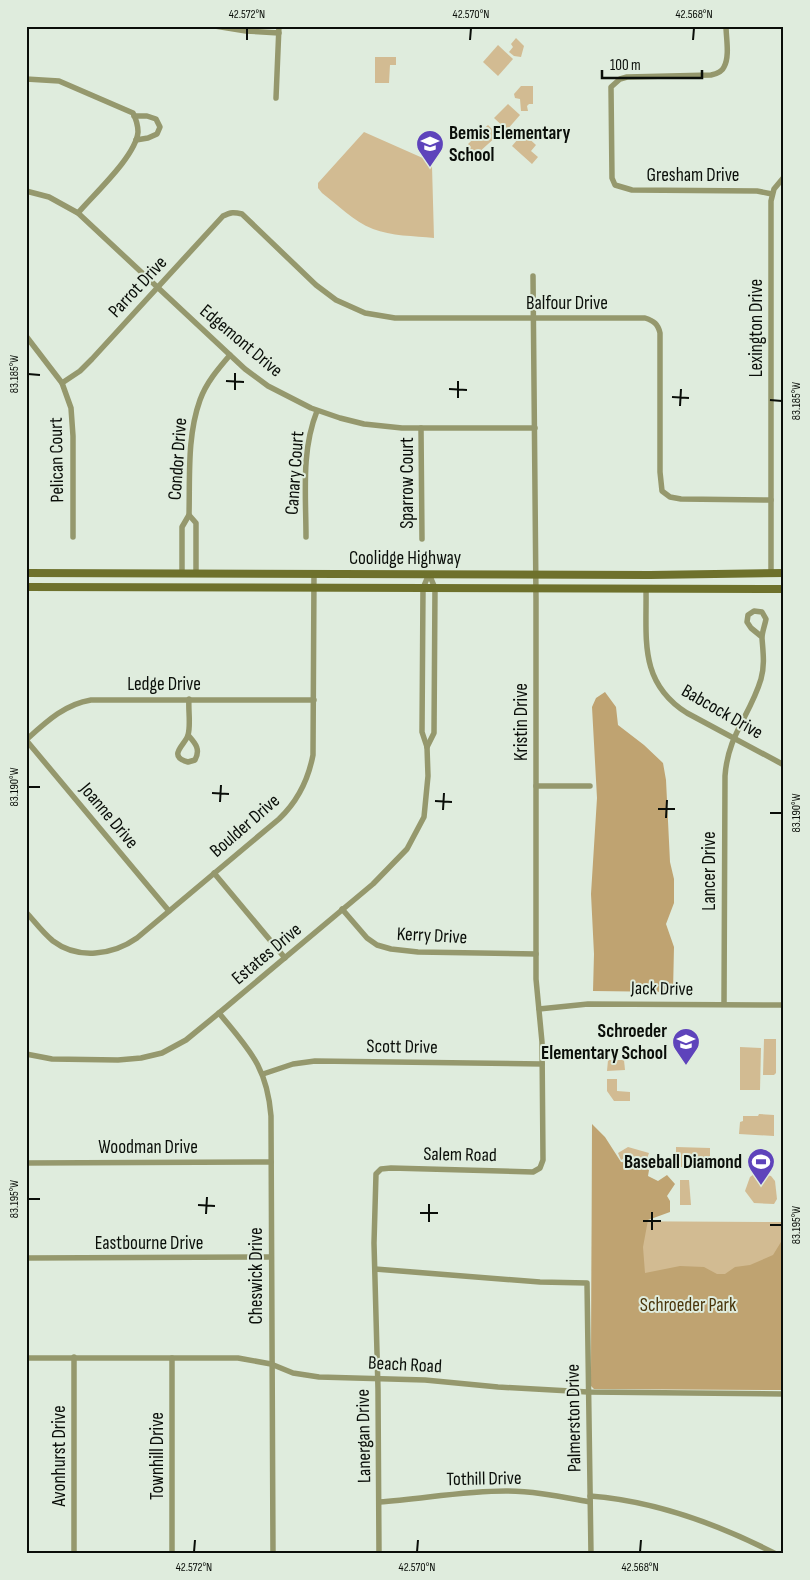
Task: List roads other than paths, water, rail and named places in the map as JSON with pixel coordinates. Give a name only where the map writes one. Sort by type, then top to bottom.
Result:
[{"type":"main road","name":"Coolidge Highway","points":[[26,573],[650,575],[784,573]]},
{"type":"main road","points":[[646,588],[645,580],[650,575]]},
{"type":"main road","name":"Coolidge Highway","points":[[26,587],[784,589]]},
{"type":"street","points":[[215,26],[246,31],[279,29],[276,98]]},
{"type":"street","name":"Gresham Drive","points":[[726,26],[726,58],[721,72],[711,75],[627,77],[620,79],[611,87],[612,172],[615,185],[632,190],[757,191],[772,194]]},
{"type":"street","points":[[26,79],[51,80],[73,86],[133,113],[138,131],[136,140],[115,172],[78,213]]},
{"type":"street","points":[[134,116],[147,116],[156,119],[160,126],[157,134],[136,140]]},
{"type":"street","points":[[772,194],[784,177]]},
{"type":"street","name":"Edgemont Drive","points":[[26,191],[49,197],[78,213],[230,356],[268,386],[317,411],[364,424],[422,428],[535,428]]},
{"type":"street","name":"Lexington Drive","points":[[771,573],[772,194]]},
{"type":"street","name":"Parrot Drive","points":[[62,383],[80,371],[92,359],[223,216],[230,212],[236,212]]},
{"type":"street","name":"Balfour Drive","points":[[236,212],[242,214],[325,292],[336,300],[358,310],[395,318],[645,318],[652,321],[657,324],[660,333],[660,472],[662,491],[670,497],[681,499],[771,500]]},
{"type":"street","name":"Kristin Drive","points":[[534,276],[536,954],[542,1064],[543,1160],[540,1168]]},
{"type":"street","name":"Pelican Court","points":[[26,336],[62,383],[68,396],[73,420],[72,537]]},
{"type":"street","name":"Condor Drive","points":[[182,574],[182,527],[190,515],[193,424],[200,399],[209,382],[230,356]]},
{"type":"street","name":"Canary Court","points":[[306,538],[306,468],[308,445],[317,411]]},
{"type":"street","name":"Sparrow Court","points":[[422,428],[422,539]]},
{"type":"street","name":"Condor Drive","points":[[190,515],[196,523],[196,574]]},
{"type":"street","name":"Boulder Drive","points":[[26,912],[43,932],[57,944],[75,951],[91,953],[112,951],[126,945],[169,911],[279,819],[293,805],[307,779],[313,755],[314,574]]},
{"type":"street","name":"Estates Drive","points":[[26,1054],[52,1058],[118,1060],[141,1058],[162,1053],[186,1040],[219,1013],[373,884],[407,849],[424,817],[428,776],[427,747],[422,732],[423,588],[429,574]]},
{"type":"street","name":"Estates Drive","points":[[427,747],[434,733],[434,588],[429,574]]},
{"type":"street","name":"Babcock Drive","points":[[646,588],[647,653],[659,687],[677,707],[784,764]]},
{"type":"street","name":"Lancer Drive","points":[[724,1004],[725,776],[728,751],[761,680],[764,654],[762,637],[766,616],[762,612],[754,611],[748,614],[747,622],[750,628],[762,637]]},
{"type":"street","points":[[188,735],[196,744],[198,751],[195,760],[188,762],[181,759],[178,753],[179,747],[188,735],[189,699]]},
{"type":"street","name":"Ledge Drive","points":[[26,740],[61,711],[84,701],[189,699],[314,700]]},
{"type":"street","name":"Joanne Drive","points":[[26,740],[169,911]]},
{"type":"street","points":[[536,786],[590,786]]},
{"type":"street","points":[[214,874],[284,958]]},
{"type":"street","name":"Kerry Drive","points":[[342,909],[367,938],[377,945],[391,950],[536,954]]},
{"type":"street","name":"Jack Drive","points":[[540,1009],[588,1004],[784,1005]]},
{"type":"street","name":"Cheswick Drive","points":[[219,1013],[252,1053],[263,1074],[268,1090],[271,1116],[273,1554]]},
{"type":"street","name":"Scott Drive","points":[[263,1074],[293,1064],[315,1061],[542,1064]]},
{"type":"street","name":"Woodman Drive","points":[[26,1163],[271,1162]]},
{"type":"street","name":"Salem Road","points":[[379,1170],[391,1168],[528,1172],[540,1168]]},
{"type":"street","name":"Lanergan Drive","points":[[379,1170],[374,1181],[379,1554]]},
{"type":"street","name":"Eastbourne Drive","points":[[26,1258],[271,1257]]},
{"type":"street","name":"Palmerston Drive","points":[[375,1269],[540,1282],[587,1283],[591,1554]]},
{"type":"street","name":"Avonhurst Drive","points":[[74,1357],[74,1554]]},
{"type":"street","name":"Beach Road","points":[[26,1358],[238,1358],[271,1364],[293,1373],[307,1376],[378,1378],[588,1392],[784,1394]]},
{"type":"street","name":"Townhill Drive","points":[[172,1358],[172,1554]]},
{"type":"street","name":"Tothill Drive","points":[[379,1502],[441,1495],[507,1491],[630,1501],[685,1515],[730,1532],[776,1554]]},
{"type":"place","name":"Bemis Elementary School","points":[[430,168]]},
{"type":"place","name":"Schroeder Elementary School","points":[[686,1066]]},
{"type":"place","name":"Baseball Diamond","points":[[761,1186]]},
{"type":"park label","name":"Schroeder Park","points":[[688,1305]]}]
